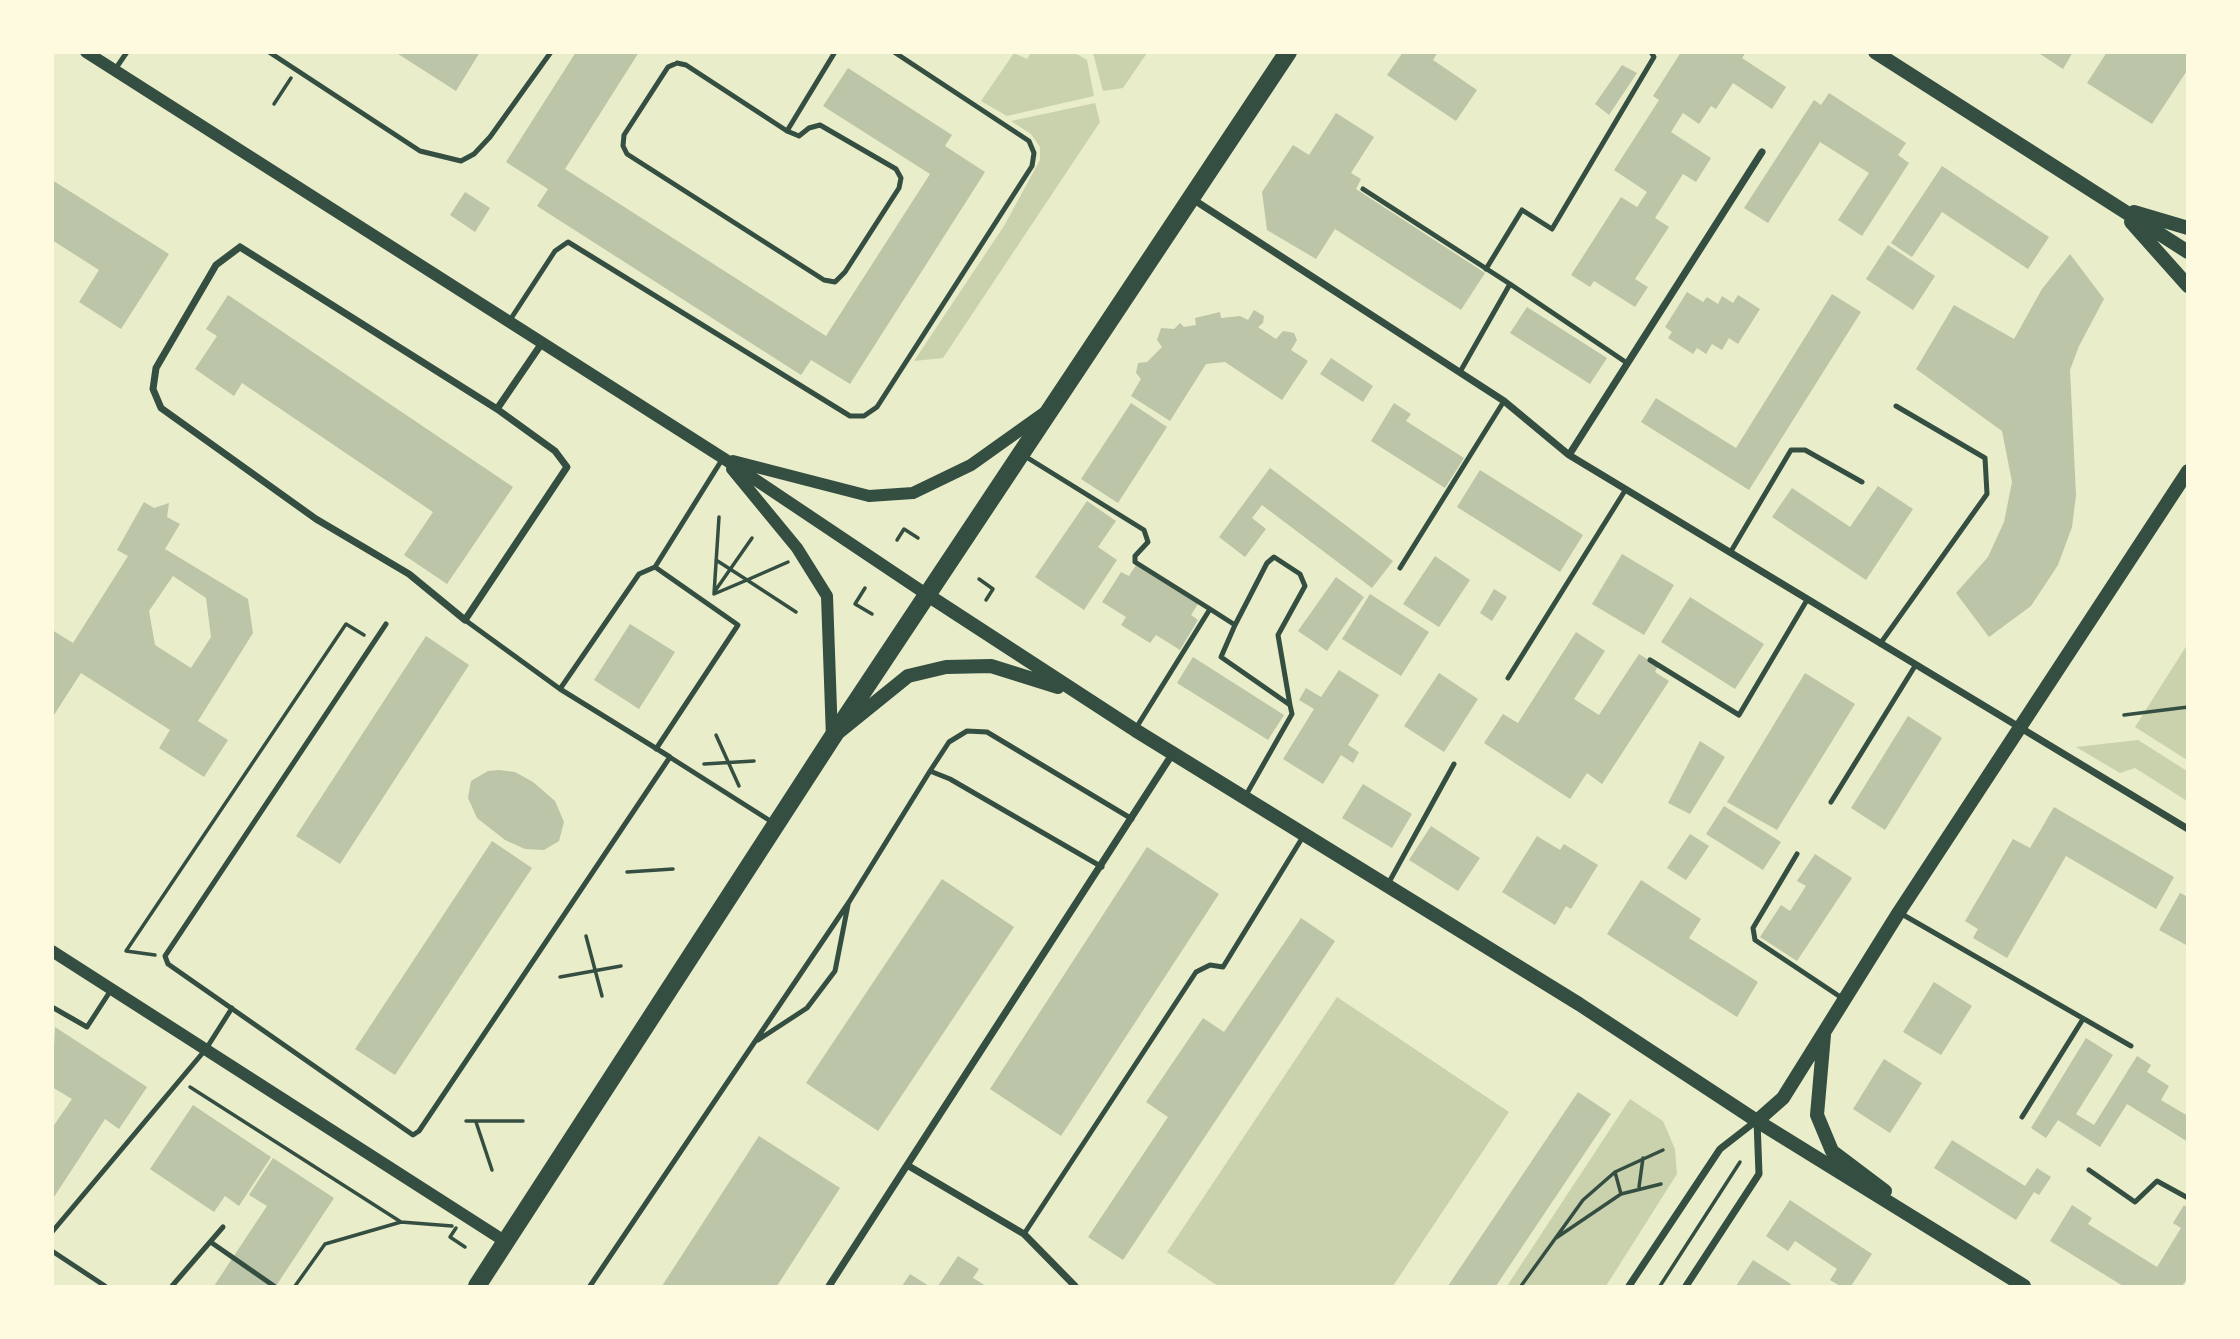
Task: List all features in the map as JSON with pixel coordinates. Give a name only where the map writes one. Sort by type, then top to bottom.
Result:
[{"type":"main road","points":[[477,1286],[926,594],[1288,52]]},
{"type":"main road","points":[[1875,52],[2188,252]]},
{"type":"main road","points":[[2119,208],[2188,228]]},
{"type":"main road","points":[[2119,208],[2188,286]]},
{"type":"main road","points":[[1757,1121],[1783,1098],[1899,912],[2187,471]]},
{"type":"main road","points":[[926,594],[1173,754],[1579,1004],[1757,1121],[2024,1286]]},
{"type":"main road","points":[[832,738],[908,677],[946,667],[991,666],[1080,694]]},
{"type":"main road","points":[[1824,1032],[1817,1115],[1832,1151],[1917,1221]]},
{"type":"street","points":[[86,52],[723,458],[926,594]]},
{"type":"street","points":[[1569,455],[1762,152]]},
{"type":"street","points":[[1191,198],[1504,401],[1569,455],[2188,830]]},
{"type":"street","points":[[240,247],[497,409],[555,451],[567,467],[465,620],[410,574],[316,519],[161,408],[153,389],[156,368],[216,265],[240,247]]},
{"type":"street","points":[[497,409],[542,343]]},
{"type":"street","points":[[723,458],[869,496],[913,493],[971,465],[1050,409]]},
{"type":"street","points":[[723,458],[797,548],[827,596],[832,738]]},
{"type":"street","points":[[829,1286],[1173,754]]},
{"type":"street","points":[[52,951],[506,1242]]},
{"type":"street","points":[[1629,1286],[1720,1149],[1757,1121]]},
{"type":"street","points":[[1686,1286],[1759,1174],[1757,1121]]},
{"type":"street","points":[[907,1165],[1024,1234],[1074,1286]]},
{"type":"lane","points":[[114,71],[127,52]]},
{"type":"lane","points":[[269,52],[419,151],[461,161],[474,154],[490,137],[551,52]]},
{"type":"lane","points":[[787,131],[835,52]]},
{"type":"lane","points":[[508,323],[555,251],[568,242],[850,416],[864,415],[877,407],[1032,166],[1034,153],[1029,141],[894,52]]},
{"type":"lane","points":[[1486,269],[1522,210],[1552,229],[1654,57],[1651,52]]},
{"type":"lane","points":[[677,63],[686,65],[787,131],[799,136],[809,128],[820,125],[895,169],[901,177],[899,188],[845,272],[835,282],[824,280],[812,273],[627,154],[623,146],[624,135],[653,90],[668,67],[677,63]]},
{"type":"lane","points":[[1363,189],[1628,363]]},
{"type":"lane","points":[[1460,372],[1510,284]]},
{"type":"lane","points":[[1400,568],[1504,401]]},
{"type":"lane","points":[[1879,644],[1987,494],[1985,458],[1896,406]]},
{"type":"lane","points":[[1730,553],[1791,450],[1805,450],[1862,482]]},
{"type":"lane","points":[[1020,453],[1144,530],[1148,542],[1135,556],[1135,562],[1236,625]]},
{"type":"lane","points":[[560,689],[639,574],[655,567],[723,458]]},
{"type":"lane","points":[[1508,678],[1626,489]]},
{"type":"lane","points":[[1244,797],[1292,719],[1290,705],[1278,635],[1305,586],[1300,574],[1274,557],[1267,563],[1221,657],[1290,705]]},
{"type":"lane","points":[[655,567],[738,625],[656,749],[670,758]]},
{"type":"lane","points":[[1650,660],[1739,715],[1807,600]]},
{"type":"lane","points":[[1135,730],[1210,609]]},
{"type":"lane","points":[[465,620],[560,689],[777,824]]},
{"type":"lane","points":[[386,624],[165,956],[168,964],[413,1135],[419,1132],[670,758]]},
{"type":"lane","points":[[1831,803],[1915,666]]},
{"type":"lane","points":[[590,1286],[849,902],[949,742],[967,730],[987,732],[1132,819]]},
{"type":"lane","points":[[1387,886],[1454,764]]},
{"type":"lane","points":[[930,771],[950,779],[1102,867]]},
{"type":"lane","points":[[1024,1234],[1196,972],[1210,965],[1223,967],[1305,833]]},
{"type":"lane","points":[[1797,853],[1753,928],[1755,940],[1844,999]]},
{"type":"lane","points":[[755,1042],[807,1007],[835,971],[849,902]]},
{"type":"lane","points":[[1899,912],[2131,1046]]},
{"type":"lane","points":[[52,1007],[87,1027],[112,989]]},
{"type":"lane","points":[[52,1232],[206,1049],[232,1008]]},
{"type":"lane","points":[[2022,1117],[2083,1019]]},
{"type":"lane","points":[[2089,1170],[2135,1202],[2157,1181],[2188,1198]]},
{"type":"lane","points":[[172,1286],[212,1243],[223,1227]]},
{"type":"lane","points":[[212,1243],[274,1286]]},
{"type":"lane","points":[[52,1251],[105,1286]]},
{"type":"path","points":[[274,104],[295,70]]},
{"type":"path","points":[[714,594],[719,517]]},
{"type":"path","points":[[897,540],[904,529],[918,538]]},
{"type":"path","points":[[714,594],[752,538]]},
{"type":"path","points":[[716,560],[796,612]]},
{"type":"path","points":[[714,594],[788,562]]},
{"type":"path","points":[[979,579],[993,589],[986,600]]},
{"type":"path","points":[[865,588],[855,604],[872,614]]},
{"type":"path","points":[[165,956],[126,951],[346,624],[374,642]]},
{"type":"path","points":[[2124,715],[2188,707]]},
{"type":"path","points":[[716,735],[739,786]]},
{"type":"path","points":[[697,764],[754,761]]},
{"type":"path","points":[[628,872],[673,869]]},
{"type":"path","points":[[586,936],[602,996]]},
{"type":"path","points":[[560,977],[621,966]]},
{"type":"path","points":[[180,1080],[401,1223]]},
{"type":"path","points":[[466,1121],[523,1121]]},
{"type":"path","points":[[476,1121],[492,1170]]},
{"type":"path","points":[[1522,1286],[1583,1200],[1615,1172],[1663,1150]]},
{"type":"path","points":[[1639,1188],[1643,1158]]},
{"type":"path","points":[[1660,1286],[1740,1163]]},
{"type":"path","points":[[1615,1172],[1621,1194]]},
{"type":"path","points":[[1553,1240],[1621,1194],[1661,1184]]},
{"type":"path","points":[[461,1220],[450,1237],[465,1247]]},
{"type":"path","points":[[295,1286],[325,1244],[401,1223],[457,1226]]},
{"type":"green space","points":[[1093,52],[1147,53],[1123,88],[1103,91]]},
{"type":"green space","points":[[1014,53],[1027,59],[1031,53],[1075,53],[1087,60],[1094,96],[1007,116],[981,101]]},
{"type":"green space","points":[[1095,103],[1100,122],[943,358],[914,361],[1004,226],[1040,160],[1040,147],[1031,134],[1011,121]]},
{"type":"green space","points":[[2187,645],[2187,760],[2135,727]]},
{"type":"green space","points":[[2138,740],[2187,771],[2187,801],[2135,768],[2120,773],[2076,747]]},
{"type":"green space","points":[[1337,997],[1509,1112],[1393,1286],[1218,1286],[1167,1252]]},
{"type":"green space","points":[[1630,1099],[1663,1121],[1675,1149],[1677,1174],[1606,1286],[1507,1286]]},
{"type":"building","points":[[395,52],[480,52],[456,91]]},
{"type":"building","points":[[576,52],[639,52],[565,169],[826,336],[930,174],[823,106],[848,68],[952,135],[945,146],[985,172],[850,384],[811,360],[801,375],[537,206],[548,189],[506,162]]},
{"type":"building","points":[[1403,52],[1438,52],[1433,60],[1477,90],[1456,121],[1387,75]]},
{"type":"building","points":[[1681,52],[1746,52],[1742,58],[1786,87],[1772,109],[1733,83],[1716,109],[1711,106],[1699,124],[1683,113],[1671,132],[1711,158],[1696,182],[1683,174],[1655,218],[1669,227],[1635,279],[1648,287],[1635,307],[1594,281],[1590,287],[1571,275],[1621,197],[1637,207],[1647,192],[1614,170],[1659,100],[1653,96]]},
{"type":"building","points":[[2037,52],[2073,52],[2063,69]]},
{"type":"building","points":[[2107,52],[2188,52],[2188,69],[2152,124],[2087,83]]},
{"type":"building","points":[[1622,65],[1637,73],[1609,115],[1595,104]]},
{"type":"building","points":[[1829,93],[1906,143],[1898,155],[1909,163],[1862,236],[1838,220],[1869,173],[1820,142],[1768,223],[1744,208],[1814,100],[1821,105]]},
{"type":"building","points":[[1336,113],[1374,137],[1351,173],[1361,179],[1356,189],[1485,273],[1461,310],[1335,229],[1316,259],[1267,230],[1262,192],[1293,145],[1309,155]]},
{"type":"building","points":[[1942,166],[2049,237],[2028,269],[1942,212],[1912,257],[1891,243]]},
{"type":"building","points":[[52,180],[169,254],[121,329],[79,302],[99,270],[52,240]]},
{"type":"building","points":[[465,192],[490,208],[475,232],[450,215]]},
{"type":"building","points":[[1888,245],[1935,276],[1913,310],[1866,279]]},
{"type":"building","points":[[2070,254],[2104,299],[2079,346],[2070,370],[2076,495],[2072,527],[2058,565],[2031,606],[1989,637],[1956,593],[1988,557],[2004,522],[2012,482],[2002,431],[1916,369],[1954,305],[2014,339],[2042,289]]},
{"type":"building","points":[[1687,292],[1703,302],[1707,297],[1718,304],[1722,296],[1733,303],[1738,295],[1760,309],[1738,344],[1729,338],[1722,350],[1712,344],[1706,354],[1697,348],[1693,354],[1668,338],[1672,332],[1665,327]]},
{"type":"building","points":[[1832,294],[1861,312],[1749,490],[1641,422],[1656,398],[1736,448]]},
{"type":"building","points":[[228,295],[513,487],[447,584],[404,555],[433,512],[242,383],[234,396],[195,369],[217,336],[206,329]]},
{"type":"building","points":[[1527,307],[1607,358],[1590,384],[1510,333]]},
{"type":"building","points":[[1254,310],[1264,316],[1263,323],[1258,327],[1276,339],[1283,331],[1294,333],[1297,340],[1291,350],[1308,361],[1282,400],[1225,362],[1206,364],[1170,421],[1131,396],[1141,379],[1136,373],[1138,363],[1147,362],[1162,347],[1157,340],[1161,328],[1174,329],[1180,323],[1184,327],[1196,325],[1195,318],[1220,312],[1221,318],[1240,316],[1248,320]]},
{"type":"building","points":[[1331,358],[1373,386],[1363,402],[1320,374]]},
{"type":"building","points":[[1131,403],[1167,427],[1118,503],[1081,479]]},
{"type":"building","points":[[1394,403],[1411,414],[1406,421],[1464,458],[1445,488],[1371,441]]},
{"type":"building","points":[[1270,468],[1393,561],[1372,588],[1262,505],[1252,518],[1266,529],[1245,557],[1219,537]]},
{"type":"building","points":[[1480,470],[1583,535],[1560,572],[1457,507]]},
{"type":"building","points":[[1878,486],[1913,509],[1866,580],[1772,517],[1792,488],[1850,527]]},
{"type":"building","points":[[1087,501],[1116,521],[1098,547],[1117,560],[1084,610],[1035,577]]},
{"type":"building","points":[[144,502],[154,508],[169,503],[167,517],[180,524],[165,549],[248,599],[253,633],[198,721],[228,740],[204,777],[159,748],[170,730],[81,673],[52,718],[52,630],[73,643],[128,556],[117,550]],"holes":[[[173,576],[206,598],[211,637],[191,668],[155,645],[149,611]]]},
{"type":"building","points":[[1622,554],[1674,585],[1644,635],[1592,604]]},
{"type":"building","points":[[1435,556],[1470,580],[1439,627],[1403,604]]},
{"type":"building","points":[[1136,565],[1198,604],[1191,615],[1198,620],[1180,650],[1156,635],[1150,643],[1121,625],[1126,617],[1102,602],[1121,572],[1129,576]]},
{"type":"building","points":[[1336,577],[1364,597],[1327,651],[1298,631]]},
{"type":"building","points":[[1494,589],[1507,597],[1492,621],[1480,613]]},
{"type":"building","points":[[1370,594],[1429,632],[1401,676],[1342,639]]},
{"type":"building","points":[[1690,597],[1764,644],[1735,689],[1661,642]]},
{"type":"building","points":[[630,624],[675,652],[639,709],[594,680]]},
{"type":"building","points":[[1576,632],[1605,651],[1574,699],[1599,715],[1639,654],[1658,666],[1655,672],[1669,681],[1602,784],[1587,773],[1570,799],[1484,743],[1503,714],[1518,723]]},
{"type":"building","points":[[426,636],[469,665],[340,864],[296,836]]},
{"type":"building","points":[[1193,657],[1284,715],[1268,740],[1177,683]]},
{"type":"building","points":[[1339,670],[1379,695],[1348,745],[1359,752],[1353,763],[1341,755],[1323,784],[1283,759],[1314,709],[1299,700],[1306,688],[1321,697]]},
{"type":"building","points":[[1439,673],[1478,699],[1444,752],[1404,726]]},
{"type":"building","points":[[1805,673],[1855,704],[1777,830],[1727,802]]},
{"type":"building","points":[[1908,716],[1942,738],[1885,830],[1851,808]]},
{"type":"building","points":[[1700,741],[1725,757],[1690,814],[1668,803]]},
{"type":"building","points":[[488,771],[515,772],[533,782],[555,801],[564,822],[559,841],[544,850],[525,849],[505,840],[477,818],[468,798],[471,781]]},
{"type":"building","points":[[1363,784],[1412,814],[1392,848],[1342,818]]},
{"type":"building","points":[[1724,806],[1781,842],[1763,870],[1706,834]]},
{"type":"building","points":[[2054,807],[2174,877],[2156,909],[2066,856],[2007,958],[1973,938],[1978,929],[1965,921],[2013,839],[2030,848]]},
{"type":"building","points":[[1431,826],[1480,858],[1458,891],[1409,860]]},
{"type":"building","points":[[1690,834],[1709,846],[1686,880],[1667,868]]},
{"type":"building","points":[[1537,836],[1560,850],[1564,844],[1598,865],[1571,909],[1566,906],[1555,925],[1502,892]]},
{"type":"building","points":[[492,841],[532,868],[395,1075],[355,1049]]},
{"type":"building","points":[[1147,847],[1219,894],[1061,1136],[990,1089]]},
{"type":"building","points":[[1815,854],[1852,878],[1797,961],[1760,937],[1781,905],[1790,911],[1806,886],[1797,881]]},
{"type":"building","points":[[942,879],[1014,927],[878,1131],[806,1083]]},
{"type":"building","points":[[1641,880],[1701,919],[1689,938],[1758,982],[1737,1017],[1607,934]]},
{"type":"building","points":[[2180,893],[2188,897],[2188,946],[2159,930]]},
{"type":"building","points":[[1301,918],[1335,941],[1123,1260],[1088,1237],[1168,1117],[1146,1102],[1203,1018],[1224,1032]]},
{"type":"building","points":[[1934,982],[1972,1006],[1941,1055],[1903,1032]]},
{"type":"building","points":[[55,1027],[147,1087],[119,1129],[105,1119],[52,1200],[52,1128],[72,1099],[52,1087]]},
{"type":"building","points":[[2086,1038],[2113,1055],[2076,1114],[2094,1125],[2137,1056],[2151,1065],[2147,1072],[2169,1086],[2161,1100],[2188,1116],[2188,1142],[2127,1104],[2100,1147],[2058,1120],[2046,1138],[2031,1128]]},
{"type":"building","points":[[1884,1059],[1922,1083],[1890,1133],[1853,1109]]},
{"type":"building","points":[[1578,1092],[1611,1114],[1496,1286],[1448,1286]]},
{"type":"building","points":[[193,1105],[271,1157],[239,1206],[225,1196],[214,1212],[150,1169]]},
{"type":"building","points":[[759,1136],[840,1188],[777,1286],[662,1286]]},
{"type":"building","points":[[1952,1140],[2025,1186],[2037,1168],[2051,1177],[2039,1195],[2034,1192],[2016,1220],[1934,1168]]},
{"type":"building","points":[[273,1158],[334,1198],[276,1286],[214,1286],[267,1206],[249,1195]]},
{"type":"building","points":[[1790,1200],[1872,1254],[1851,1286],[1840,1286],[1830,1280],[1837,1269],[1795,1241],[1788,1251],[1766,1236]]},
{"type":"building","points":[[2072,1205],[2092,1218],[2088,1224],[2157,1267],[2181,1228],[2173,1223],[2184,1205],[2188,1208],[2188,1278],[2182,1286],[2123,1286],[2050,1241]]},
{"type":"building","points":[[958,1256],[979,1269],[973,1278],[986,1286],[938,1286]]},
{"type":"building","points":[[1753,1260],[1791,1284],[1736,1286]]},
{"type":"building","points":[[910,1274],[929,1286],[902,1286]]}]
